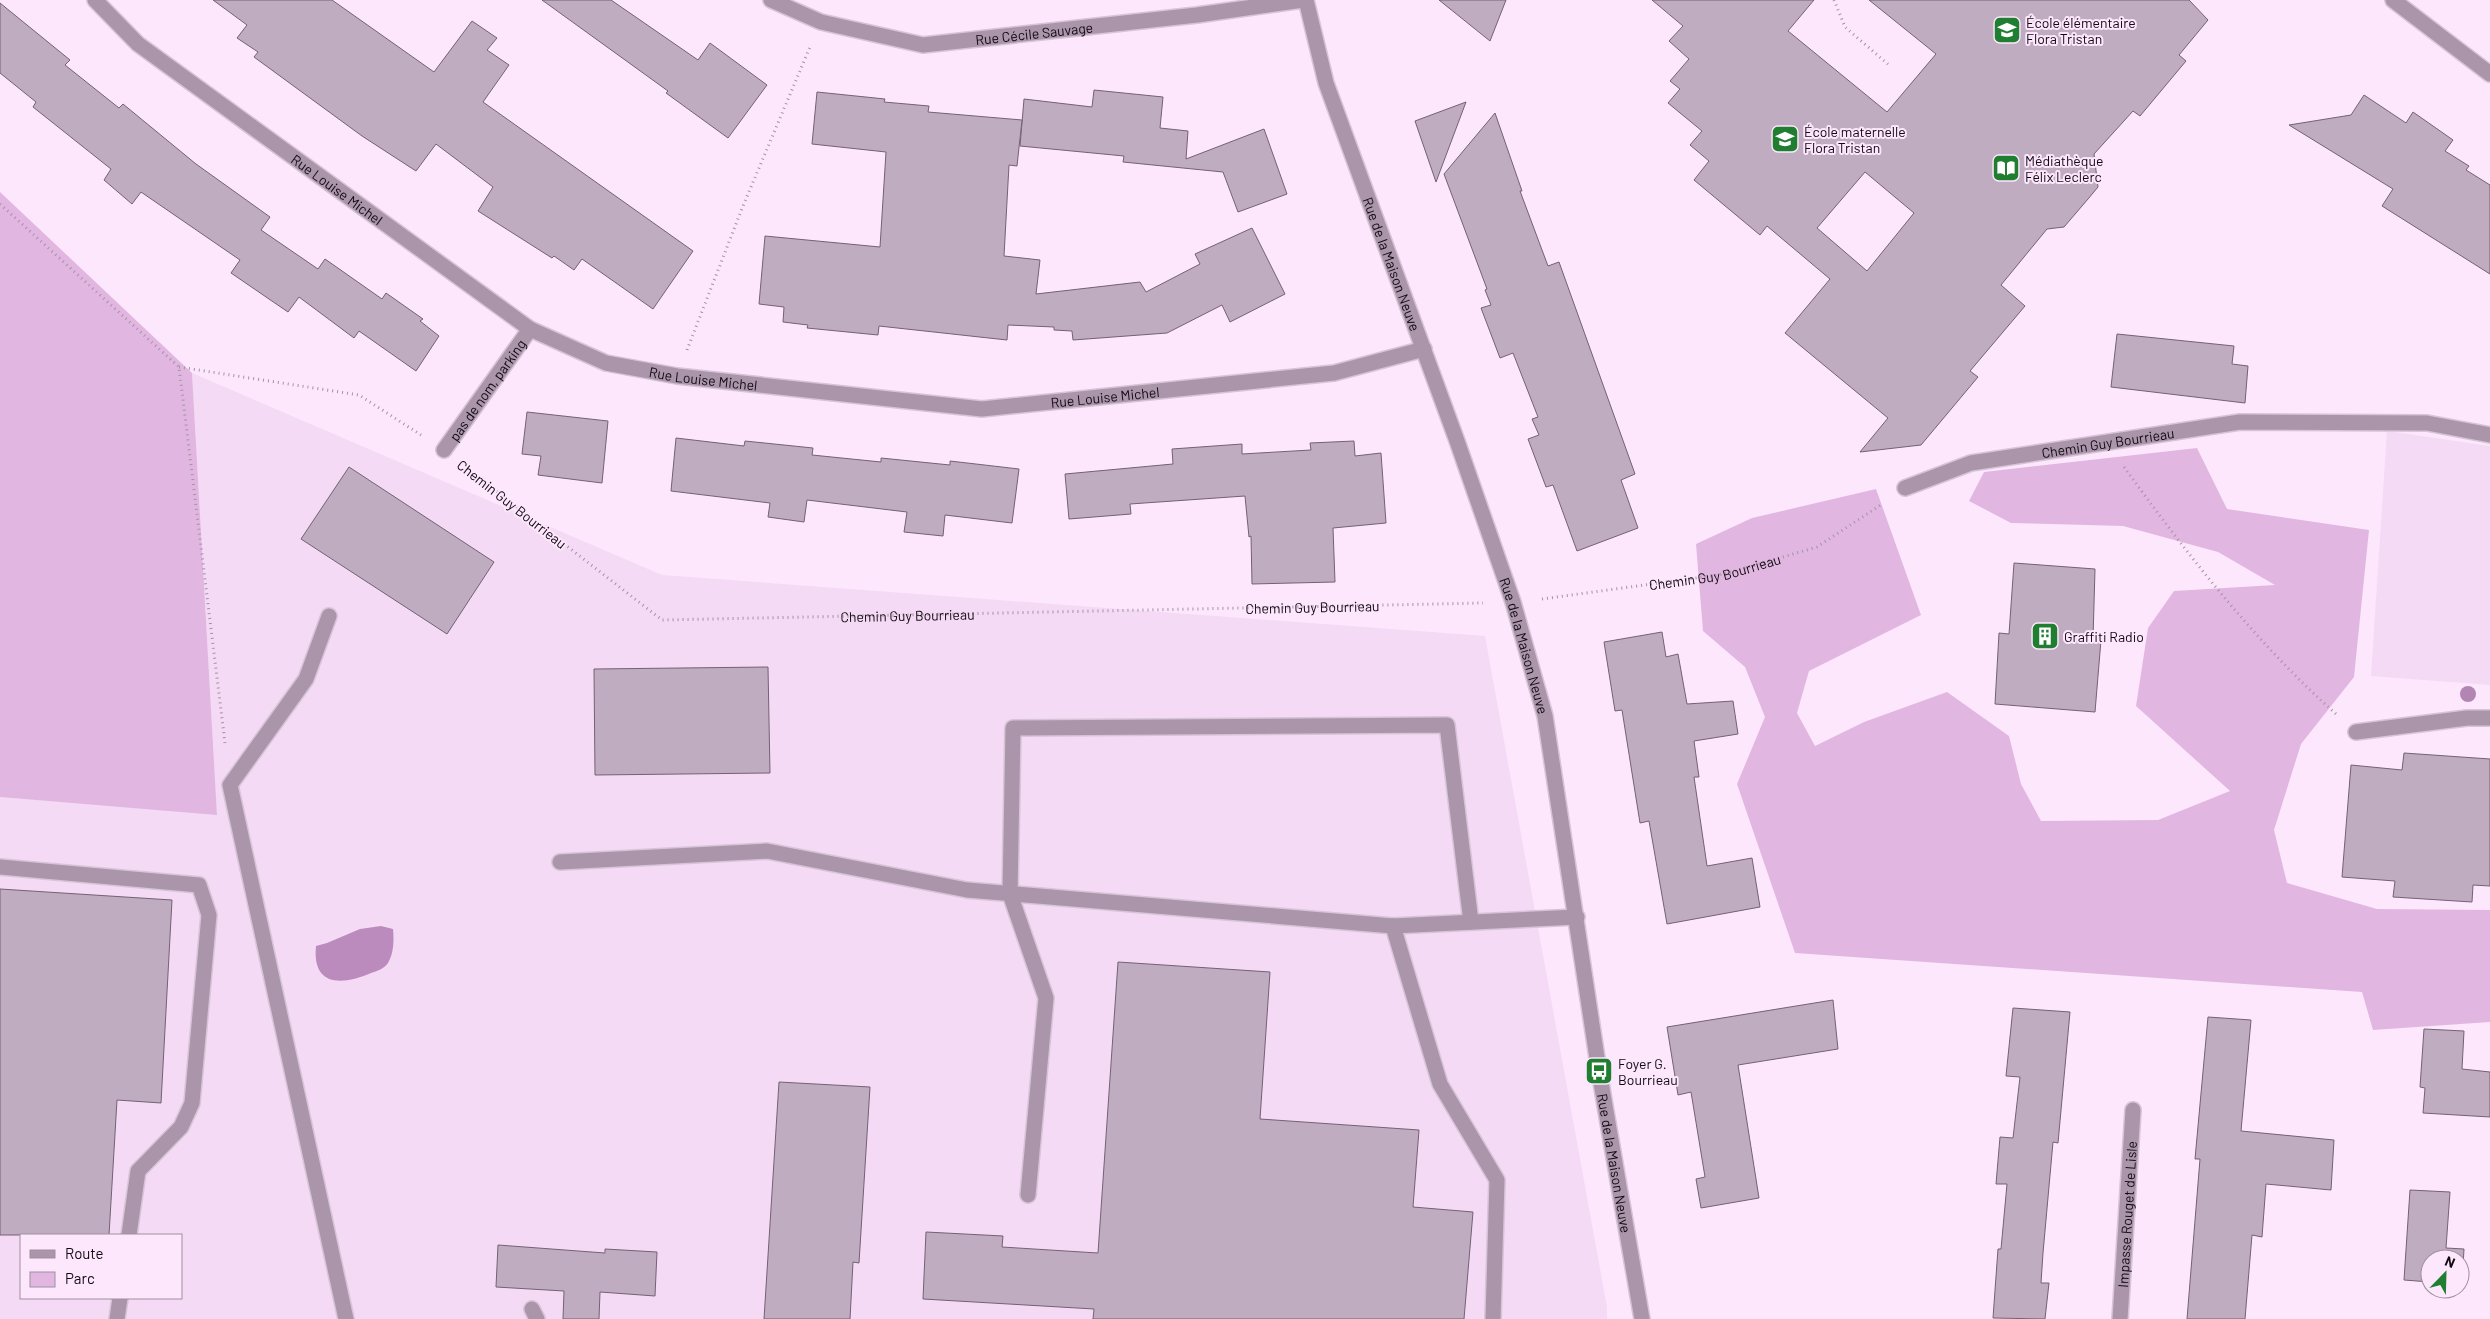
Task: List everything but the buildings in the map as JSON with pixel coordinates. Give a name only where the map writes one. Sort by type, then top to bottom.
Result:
[{"type":"street","name":"Rue Louise Michel","points":[[95,0],[138,44],[530,329],[606,362],[677,376],[982,409],[1334,373],[1424,349]]},
{"type":"street","name":"Rue Cécile Sauvage","points":[[772,0],[821,22],[923,45],[1197,15],[1304,0]]},
{"type":"street","name":"Rue de la Maison Neuve","points":[[1304,0],[1326,83],[1424,349],[1513,602],[1545,716],[1599,1071],[1642,1319]]},
{"type":"street","points":[[2393,0],[2490,74]]},
{"type":"street","name":"pas de nom, parking","points":[[444,450],[530,329]]},
{"type":"street","name":"Chemin Guy Bourrieau","points":[[1905,488],[1971,463],[2240,422],[2427,424],[2490,435]]},
{"type":"street","points":[[329,616],[306,679],[230,785],[346,1319]]},
{"type":"street","points":[[2356,732],[2467,718],[2490,718]]},
{"type":"street","points":[[1028,1195],[1046,998],[1010,894],[1013,728],[1447,725],[1471,922]]},
{"type":"street","points":[[560,862],[767,851],[966,890],[1393,926],[1577,917]]},
{"type":"street","points":[[0,867],[199,886],[209,915],[192,1103],[180,1127],[138,1171],[129,1234]]},
{"type":"street","points":[[1393,926],[1440,1084],[1497,1180],[1493,1319]]},
{"type":"street","name":"Impasse Rouget de Lisle","points":[[2120,1319],[2133,1110]]},
{"type":"street","points":[[117,1319],[120,1299]]},
{"type":"path","points":[[1834,0],[1845,27],[1890,66]]},
{"type":"path","points":[[677,376],[743,206],[821,22]]},
{"type":"path","points":[[0,204],[179,367],[230,785]]},
{"type":"path","name":"Chemin Guy Bourrieau","points":[[179,367],[359,395],[444,450],[662,620],[1513,602],[1725,574],[1817,547],[1905,488]]},
{"type":"path","points":[[2106,442],[2194,563],[2296,678],[2356,732]]},
{"type":"shaded area","points":[[192,373],[662,575],[1485,636],[1607,1307],[1607,1319],[0,1319],[0,797],[217,814]]},
{"type":"shaded area","points":[[2387,431],[2490,446],[2490,685],[2371,676]]},
{"type":"shaded area","points":[[381,926],[393,929],[392,951],[388,963],[384,967],[349,980],[339,981],[324,976],[319,969],[316,959],[316,946],[360,929]]},
{"type":"green space","points":[[0,192],[192,373],[217,815],[0,797]]},
{"type":"green space","points":[[2197,448],[2227,509],[2369,530],[2354,677],[2301,744],[2274,830],[2287,883],[2377,909],[2490,910],[2490,1022],[2373,1030],[2362,992],[1795,953],[1737,784],[1765,717],[1745,667],[1703,631],[1696,544],[1752,518],[1876,489],[1921,615],[1809,671],[1797,713],[1815,746],[1864,722],[1947,692],[2009,736],[2021,784],[2041,821],[2158,820],[2230,791],[2136,706],[2148,628],[2174,591],[2275,585],[2218,552],[2123,526],[2011,523],[1969,501],[1984,472]]},
{"type":"place","name":"École élémentaire Flora Tristan","points":[[2007,30]]},
{"type":"place","name":"École maternelle Flora Tristan","points":[[1785,139]]},
{"type":"place","name":"Médiathèque Félix Leclerc","points":[[2006,168]]},
{"type":"place","name":"Graffiti Radio","points":[[2045,636]]},
{"type":"place","name":"Foyer G. Bourrieau","points":[[1599,1071]]}]
